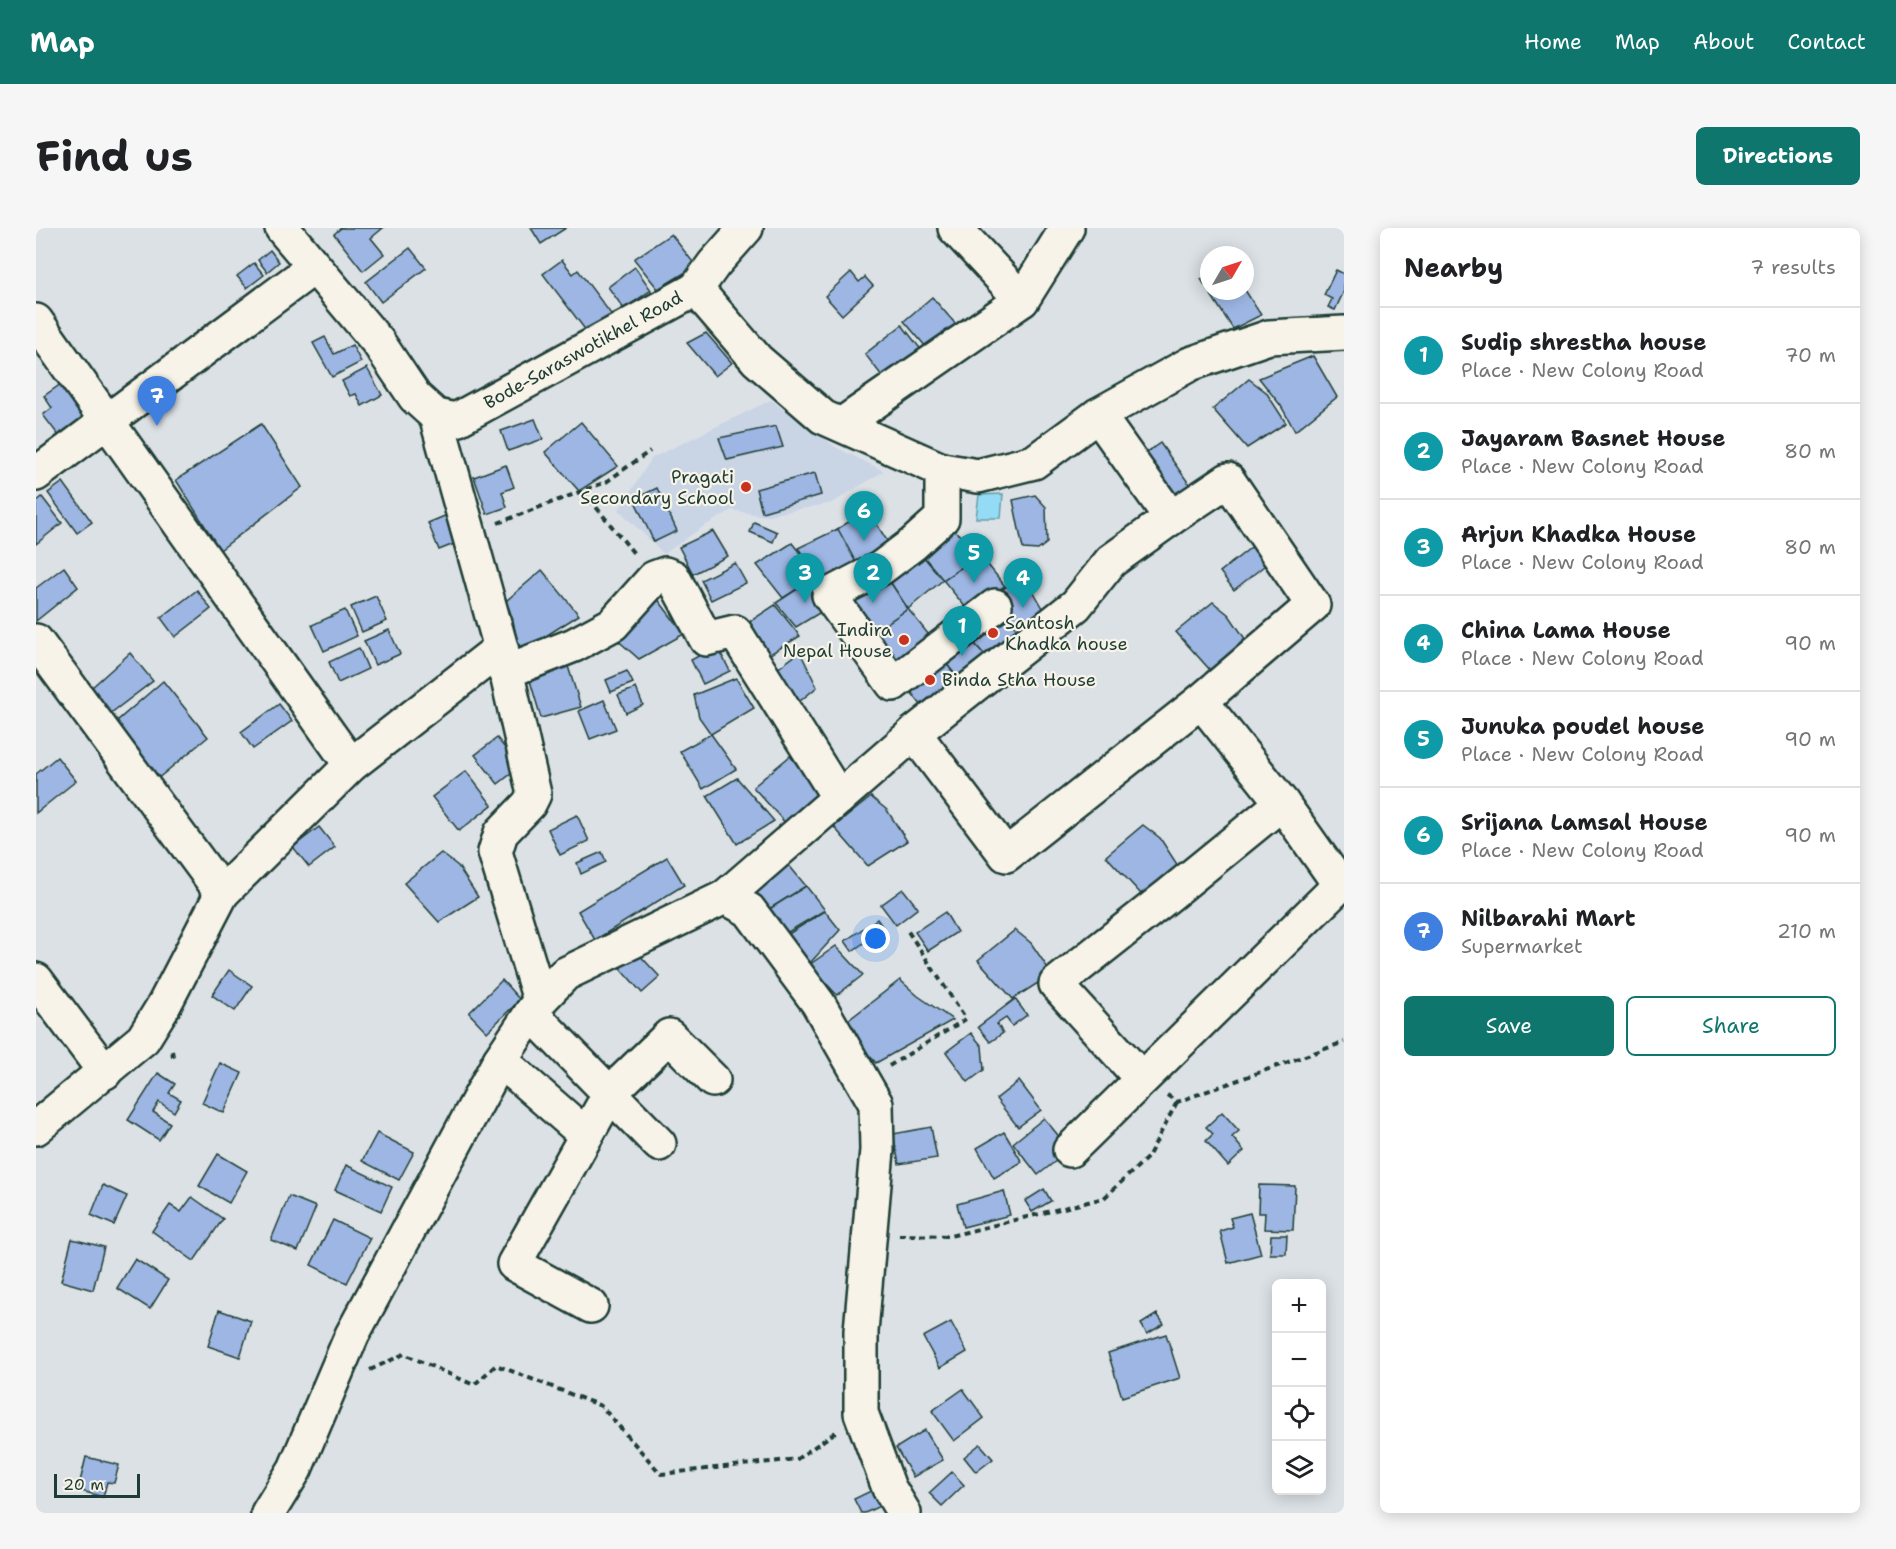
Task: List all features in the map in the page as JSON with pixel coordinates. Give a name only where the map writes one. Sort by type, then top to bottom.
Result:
[{"type":"street","points":[[282,228],[378,342],[415,397],[436,416],[503,660],[534,794],[529,804],[501,832],[495,852],[536,1006],[610,1093],[659,1144]]},
{"type":"street","points":[[696,289],[714,264],[746,228]]},
{"type":"street","points":[[955,228],[1022,300]]},
{"type":"street","points":[[847,422],[1022,300],[1067,228]]},
{"type":"street","points":[[36,474],[314,267]]},
{"type":"street","name":"Bode-Saraswotikhel Road","points":[[436,416],[456,420],[696,289],[757,360],[823,417],[942,470],[978,476],[1034,462],[1098,415],[1190,363],[1269,337],[1344,333]]},
{"type":"street","points":[[36,321],[351,765]]},
{"type":"street","points":[[1098,415],[1171,518]]},
{"type":"street","points":[[268,1513],[295,1469],[352,1335],[500,1060],[536,1006],[565,974],[725,897],[918,730],[1076,605],[1111,561],[1228,480],[1313,605],[1201,701],[1006,855],[918,730],[893,684],[825,587],[881,568],[942,518],[942,470]]},
{"type":"street","points":[[36,1128],[143,1039],[164,1005],[222,893],[351,765],[503,660],[574,645],[613,624],[654,578],[665,574],[673,577],[706,639],[735,632],[839,798]]},
{"type":"street","points":[[893,684],[995,606]]},
{"type":"street","points":[[36,641],[222,893]]},
{"type":"street","points":[[1070,1150],[1340,885],[1282,802],[1201,701]]},
{"type":"street","points":[[1141,1078],[1056,984],[1282,802]]},
{"type":"street","points":[[725,897],[749,910],[818,1003],[876,1104],[877,1150],[861,1331],[861,1413],[889,1488],[904,1513]]},
{"type":"street","points":[[36,980],[105,1072]]},
{"type":"street","points":[[591,1306],[514,1264],[610,1093],[669,1036],[713,1080]]},
{"type":"street","points":[[500,1060],[586,1135]]},
{"type":"path","points":[[469,534],[606,482],[651,451]]},
{"type":"path","points":[[583,491],[654,578]]},
{"type":"path","points":[[863,1082],[966,1019],[907,930]]},
{"type":"path","points":[[870,1234],[950,1236],[1104,1198],[1148,1157],[1177,1102],[1344,1042]]},
{"type":"path","points":[[1141,1078],[1177,1102]]},
{"type":"path","points":[[369,1370],[404,1354],[474,1385],[496,1365],[602,1406],[661,1474],[797,1459],[861,1413]]},
{"type":"shaded area","name":"Pragati Secondary School","points":[[771,400],[837,448],[884,471],[832,503],[764,516],[732,510],[664,554],[619,510],[652,458]]},
{"type":"water","points":[[1003,494],[1001,518],[976,518],[979,495]]},
{"type":"building","points":[[341,228],[383,228],[371,238],[384,254],[363,271],[334,234]]},
{"type":"building","points":[[531,228],[566,228],[541,244]]},
{"type":"building","points":[[671,234],[696,266],[658,289],[634,259]]},
{"type":"building","points":[[410,248],[426,268],[381,302],[366,282]]},
{"type":"building","points":[[270,250],[279,262],[267,272],[258,260]]},
{"type":"building","points":[[562,260],[573,274],[578,270],[617,322],[593,340],[543,274]]},
{"type":"building","points":[[254,263],[264,275],[247,288],[237,276]]},
{"type":"building","points":[[635,267],[651,290],[624,309],[608,287]]},
{"type":"building","points":[[1336,270],[1344,274],[1344,291],[1335,310],[1328,307],[1332,299],[1324,295]]},
{"type":"building","points":[[851,272],[859,282],[865,277],[873,286],[842,315],[825,296]]},
{"type":"building","points":[[932,297],[960,329],[932,354],[904,321]]},
{"type":"building","points":[[1214,300],[1251,300],[1261,315],[1233,329]]},
{"type":"building","points":[[902,325],[926,356],[889,385],[865,354]]},
{"type":"building","points":[[706,333],[732,363],[715,376],[687,343]]},
{"type":"building","points":[[325,337],[334,354],[352,345],[361,362],[332,377],[313,343]]},
{"type":"building","points":[[1313,356],[1337,397],[1295,431],[1281,406],[1259,378]]},
{"type":"building","points":[[367,368],[382,395],[362,406],[356,394],[350,396],[342,381]]},
{"type":"building","points":[[1249,379],[1266,392],[1286,423],[1247,448],[1213,409]]},
{"type":"building","points":[[61,384],[85,416],[59,436],[43,415],[52,408],[44,396]]},
{"type":"building","points":[[535,419],[543,439],[508,451],[501,431]]},
{"type":"building","points":[[581,422],[618,466],[579,491],[545,452]]},
{"type":"building","points":[[261,424],[302,487],[220,550],[176,480]]},
{"type":"building","points":[[776,426],[783,447],[727,460],[719,438]]},
{"type":"building","points":[[1160,443],[1195,492],[1175,506],[1140,457]]},
{"type":"building","points":[[506,465],[514,487],[502,492],[507,507],[487,514],[474,477]]},
{"type":"building","points":[[815,473],[821,495],[762,512],[756,489]]},
{"type":"building","points":[[63,482],[92,522],[77,533],[48,493]]},
{"type":"building","points":[[657,488],[677,531],[654,542],[634,499]]},
{"type":"building","points":[[1035,495],[1046,507],[1047,543],[1038,550],[1023,549],[1013,500]]},
{"type":"building","points":[[42,497],[62,523],[36,544],[36,502]]},
{"type":"building","points":[[868,510],[894,552],[862,574],[834,531]]},
{"type":"building","points":[[447,515],[459,542],[439,550],[428,523]]},
{"type":"building","points":[[942,518],[980,555],[943,580],[913,544]]},
{"type":"building","points":[[754,522],[777,532],[773,542],[750,532]]},
{"type":"building","points":[[838,529],[862,574],[832,590],[818,576],[798,548]]},
{"type":"building","points":[[713,531],[728,556],[693,574],[679,547]]},
{"type":"building","points":[[792,543],[818,576],[783,598],[757,565]]},
{"type":"building","points":[[913,544],[943,580],[908,609],[881,568]]},
{"type":"building","points":[[1254,545],[1269,562],[1234,590],[1220,572]]},
{"type":"building","points":[[980,555],[1005,586],[967,609],[943,580]]},
{"type":"building","points":[[735,563],[746,583],[711,600],[701,580]]},
{"type":"building","points":[[64,567],[78,587],[36,621],[36,588]]},
{"type":"building","points":[[881,568],[908,609],[871,634],[837,597]]},
{"type":"building","points":[[542,570],[579,615],[519,653],[513,620],[506,601]]},
{"type":"building","points":[[1024,575],[1047,615],[1021,635],[994,595]]},
{"type":"building","points":[[811,580],[834,604],[796,627],[776,603]]},
{"type":"building","points":[[197,590],[211,609],[175,637],[161,618]]},
{"type":"building","points":[[654,594],[684,634],[639,659],[614,637]]},
{"type":"building","points":[[376,596],[387,621],[362,632],[351,607]]},
{"type":"building","points":[[1213,602],[1229,615],[1250,646],[1211,671],[1176,632]]},
{"type":"building","points":[[775,605],[800,636],[762,659],[737,630]]},
{"type":"building","name":"Santosh Khadka house","points":[[1002,606],[1021,635],[989,660],[964,632]]},
{"type":"building","name":"Indira Nepal House","points":[[908,609],[937,645],[900,670],[871,634]]},
{"type":"building","points":[[345,610],[357,636],[324,651],[312,625]]},
{"type":"building","points":[[389,630],[400,654],[375,665],[364,641]]},
{"type":"building","points":[[964,632],[989,660],[961,682],[936,651]]},
{"type":"building","points":[[717,646],[730,671],[703,684],[691,660]]},
{"type":"building","points":[[359,648],[368,669],[338,683],[329,662]]},
{"type":"building","name":"Binda Stha House","points":[[936,651],[961,682],[925,710],[900,678]]},
{"type":"building","points":[[800,652],[817,687],[794,706],[765,678]]},
{"type":"building","points":[[130,653],[153,681],[111,713],[91,688]]},
{"type":"building","points":[[566,660],[581,707],[541,718],[528,674]]},
{"type":"building","points":[[627,671],[633,683],[611,692],[606,680]]},
{"type":"building","points":[[736,678],[754,708],[711,734],[699,717],[694,695]]},
{"type":"building","points":[[163,681],[208,737],[156,780],[117,721]]},
{"type":"building","points":[[636,688],[643,705],[626,713],[618,695]]},
{"type":"building","points":[[604,700],[616,729],[590,739],[579,711]]},
{"type":"building","points":[[279,704],[292,721],[253,749],[241,732]]},
{"type":"building","points":[[711,734],[736,769],[703,789],[680,751]]},
{"type":"building","points":[[497,738],[520,767],[498,784],[475,755]]},
{"type":"building","points":[[790,756],[827,801],[788,826],[753,787]]},
{"type":"building","points":[[57,757],[76,781],[36,813],[36,774]]},
{"type":"building","points":[[466,771],[492,805],[459,831],[432,797]]},
{"type":"building","points":[[737,778],[774,821],[737,844],[707,796]]},
{"type":"building","points":[[871,797],[887,810],[907,841],[868,866],[834,827]]},
{"type":"building","points":[[577,815],[589,841],[560,855],[548,829]]},
{"type":"building","points":[[1143,825],[1160,838],[1180,869],[1141,894],[1106,856]]},
{"type":"building","points":[[319,827],[335,847],[309,867],[293,847]]},
{"type":"building","points":[[602,852],[606,862],[581,874],[577,863]]},
{"type":"building","points":[[441,853],[458,866],[478,897],[439,922],[404,883]]},
{"type":"building","points":[[667,857],[684,885],[595,940],[578,911]]},
{"type":"building","points":[[783,858],[806,886],[755,918],[739,893]]},
{"type":"building","points":[[806,886],[825,910],[773,941],[755,918]]},
{"type":"building","points":[[903,889],[918,908],[896,925],[881,905]]},
{"type":"building","points":[[825,911],[840,930],[801,973],[774,943]]},
{"type":"building","points":[[945,912],[957,932],[928,951],[915,932]]},
{"type":"building","points":[[877,919],[884,929],[852,951],[845,941]]},
{"type":"building","points":[[1015,930],[1031,943],[1052,974],[1013,999],[978,960]]},
{"type":"building","points":[[836,946],[863,975],[837,995],[809,965]]},
{"type":"building","points":[[633,948],[660,977],[642,993],[616,963]]},
{"type":"building","points":[[229,970],[252,986],[235,1011],[212,995]]},
{"type":"building","points":[[502,980],[520,1000],[487,1032],[469,1013]]},
{"type":"building","points":[[900,980],[918,996],[953,1020],[876,1063],[842,1025]]},
{"type":"building","points":[[1015,999],[1027,1015],[1012,1026],[1006,1018],[997,1024],[1003,1033],[990,1042],[978,1027]]},
{"type":"building","points":[[971,1033],[982,1046],[984,1070],[968,1082],[946,1052]]},
{"type":"building","points":[[220,1063],[242,1073],[224,1113],[202,1103]]},
{"type":"building","points":[[158,1073],[175,1084],[169,1093],[181,1100],[174,1112],[159,1102],[153,1112],[170,1123],[159,1140],[128,1120]]},
{"type":"building","points":[[1019,1081],[1041,1110],[1018,1127],[996,1099]]},
{"type":"building","points":[[1222,1112],[1239,1131],[1232,1137],[1244,1151],[1228,1166],[1206,1141],[1213,1134],[1206,1127]]},
{"type":"building","points":[[1044,1118],[1070,1150],[1038,1175],[1013,1143]]},
{"type":"building","points":[[931,1127],[937,1158],[899,1164],[893,1134]]},
{"type":"building","points":[[1004,1132],[1022,1162],[994,1178],[977,1148]]},
{"type":"building","points":[[377,1133],[414,1152],[399,1180],[362,1161]]},
{"type":"building","points":[[218,1154],[247,1171],[229,1203],[199,1186]]},
{"type":"building","points":[[346,1165],[392,1187],[381,1211],[335,1190]]},
{"type":"building","points":[[103,1185],[127,1196],[114,1225],[91,1215]]},
{"type":"building","points":[[1259,1185],[1295,1186],[1293,1230],[1264,1229],[1265,1213],[1258,1213]]},
{"type":"building","points":[[1044,1189],[1051,1201],[1032,1212],[1025,1201]]},
{"type":"building","points":[[1004,1191],[1010,1215],[963,1227],[957,1204]]},
{"type":"building","points":[[289,1196],[316,1207],[298,1251],[271,1240]]},
{"type":"building","points":[[192,1197],[223,1219],[194,1261],[152,1231],[170,1205],[181,1212]]},
{"type":"building","points":[[1250,1213],[1261,1254],[1228,1263],[1220,1231],[1233,1227],[1230,1218]]},
{"type":"building","points":[[333,1220],[370,1238],[347,1283],[311,1265]]},
{"type":"building","points":[[1271,1235],[1287,1235],[1286,1254],[1270,1254]]},
{"type":"building","points":[[72,1239],[104,1247],[93,1290],[61,1281]]},
{"type":"building","points":[[135,1259],[168,1280],[150,1309],[117,1288]]},
{"type":"building","points":[[219,1310],[251,1321],[240,1357],[208,1346]]},
{"type":"building","points":[[1157,1314],[1164,1324],[1147,1334],[1141,1324]]},
{"type":"building","points":[[951,1322],[967,1352],[940,1368],[923,1337]]},
{"type":"building","points":[[1166,1334],[1180,1378],[1122,1397],[1108,1353]]},
{"type":"building","points":[[963,1389],[984,1418],[954,1441],[932,1411]]},
{"type":"building","points":[[925,1430],[943,1460],[913,1477],[896,1448]]},
{"type":"building","points":[[980,1444],[993,1459],[976,1472],[964,1457]]},
{"type":"building","points":[[86,1457],[119,1465],[114,1483],[107,1482],[103,1497],[78,1490]]},
{"type":"building","points":[[952,1472],[964,1485],[942,1506],[929,1493]]},
{"type":"building","points":[[879,1487],[886,1503],[861,1513],[854,1499]]},
{"type":"place","name":"Nilbarahi Mart","points":[[157,426]]},
{"type":"place","name":"Pragati Secondary School","points":[[746,487]]},
{"type":"place","name":"Srijana Lamsal House","points":[[864,541]]},
{"type":"place","name":"Junuka poudel house","points":[[974,583]]},
{"type":"place","name":"Arjun Khadka House","points":[[805,603]]},
{"type":"place","name":"Jayaram Basnet House","points":[[873,603]]},
{"type":"place","name":"China Lama House","points":[[1023,608]]},
{"type":"place","name":"Santosh Khadka house","points":[[993,633]]},
{"type":"place","name":"Indira Nepal House","points":[[904,640]]},
{"type":"place","name":"Sudip shrestha house","points":[[962,656]]},
{"type":"place","name":"Binda Stha House","points":[[930,680]]}]
